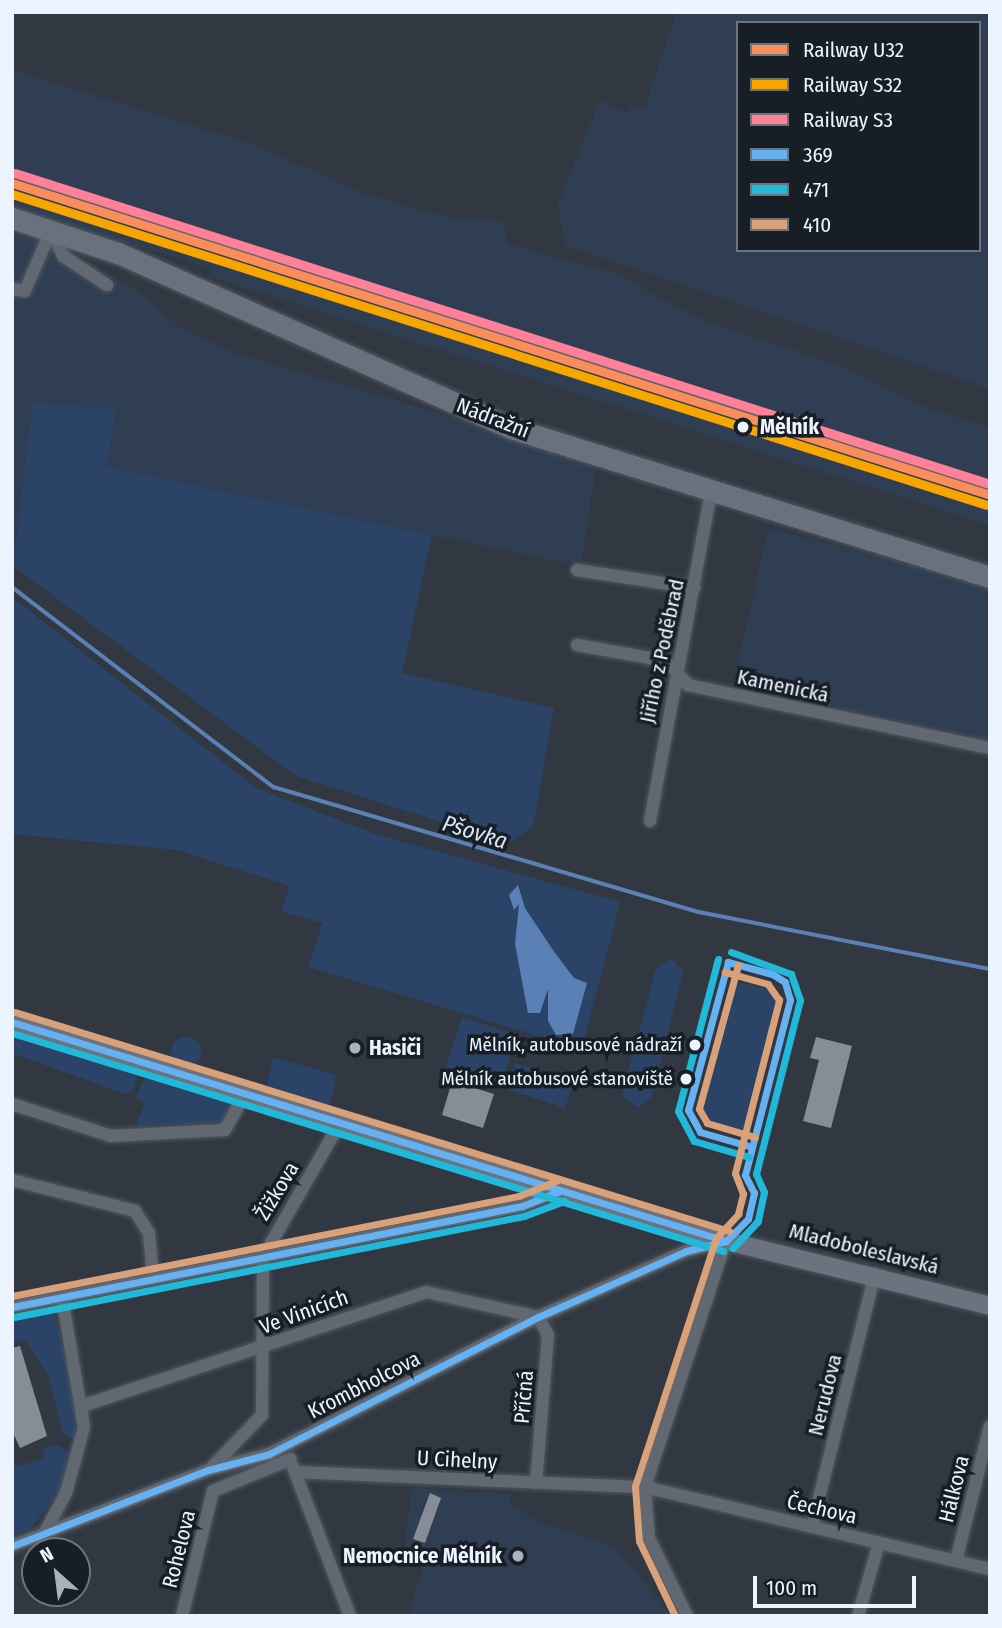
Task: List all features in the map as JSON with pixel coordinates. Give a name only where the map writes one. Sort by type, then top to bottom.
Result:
[{"type":"main road","name":"Nádražní","points":[[12,218],[118,253],[511,428],[990,576]]},
{"type":"street","points":[[51,230],[62,256],[107,285]]},
{"type":"street","points":[[12,289],[25,291],[51,230]]},
{"type":"street","name":"Jiřího z Poděbrad","points":[[650,821],[712,488]]},
{"type":"street","points":[[577,570],[695,588]]},
{"type":"street","name":"Kamenická","points":[[577,645],[666,661],[688,685],[990,748]]},
{"type":"street","name":"Mladoboleslavská","points":[[12,1022],[243,1097],[726,1241],[875,1274],[990,1306]]},
{"type":"street","points":[[12,1104],[111,1136],[225,1130],[243,1097]]},
{"type":"street","name":"Žižkova","points":[[263,1256],[339,1125]]},
{"type":"street","points":[[12,1180],[135,1211],[149,1234],[153,1278]]},
{"type":"street","points":[[12,1307],[522,1206],[560,1191]]},
{"type":"street","points":[[687,1616],[649,1538],[645,1487],[726,1241]]},
{"type":"street","name":"Krombholcova","points":[[12,1546],[208,1470],[290,1459],[538,1317],[685,1251],[726,1241]]},
{"type":"street","points":[[208,1470],[262,1415],[263,1256]]},
{"type":"street","name":"Nerudova","points":[[812,1526],[875,1274]]},
{"type":"street","name":"Ve Vinicích","points":[[85,1405],[426,1292],[538,1317]]},
{"type":"street","points":[[45,1534],[66,1493],[85,1405],[62,1297]]},
{"type":"street","name":"Příčná","points":[[536,1483],[548,1335],[538,1317]]},
{"type":"street","name":"Hálkova","points":[[956,1561],[990,1426]]},
{"type":"street","points":[[290,1459],[350,1616]]},
{"type":"street","name":"U Cihelny","points":[[290,1459],[536,1483],[645,1487]]},
{"type":"street","name":"Rohelova","points":[[182,1616],[213,1491],[290,1459]]},
{"type":"street","name":"Čechova","points":[[645,1487],[990,1569]]},
{"type":"street","points":[[859,1616],[879,1543]]},
{"type":"shaded area","points":[[677,12],[990,12],[990,389],[565,245],[558,204],[600,100],[627,114],[631,104],[645,107]]},
{"type":"shaded area","points":[[12,70],[249,143],[361,192],[441,216],[503,222],[508,244],[616,274],[703,320],[842,366],[919,405],[990,428],[990,525],[209,276],[211,268],[12,209]]},
{"type":"shaded area","points":[[12,227],[46,238],[134,289],[181,328],[238,354],[597,460],[581,566],[106,467],[34,403],[13,566]]},
{"type":"shaded area","points":[[33,403],[116,409],[106,467],[432,535],[402,673],[554,708],[533,827],[508,843],[296,776],[13,566]]},
{"type":"shaded area","points":[[768,528],[990,585],[990,739],[733,686]]},
{"type":"shaded area","points":[[12,597],[256,788],[375,834],[620,902],[582,1049],[308,967],[323,923],[281,911],[290,886],[177,850],[12,834]]},
{"type":"shaded area","points":[[518,885],[525,908],[555,953],[574,978],[587,983],[573,1034],[556,1035],[548,1021],[548,989],[540,1013],[528,1013],[515,944],[519,904],[514,910],[509,895]]},
{"type":"shaded area","points":[[671,959],[683,971],[651,1099],[637,1108],[622,1095],[656,968]]},
{"type":"shaded area","points":[[742,983],[771,990],[777,1001],[746,1125],[738,1133],[706,1126],[697,1114],[728,993]]},
{"type":"shaded area","points":[[462,1017],[517,1035],[500,1088],[445,1070]]},
{"type":"shaded area","points":[[12,1034],[138,1070],[134,1090],[125,1094],[12,1053]]},
{"type":"shaded area","points":[[186,1037],[192,1038],[200,1046],[200,1058],[192,1066],[186,1067],[180,1066],[172,1058],[171,1052],[172,1046],[180,1038]]},
{"type":"shaded area","points":[[273,1057],[336,1075],[330,1107],[265,1090]]},
{"type":"shaded area","points":[[515,1063],[574,1082],[565,1108],[507,1089]]},
{"type":"shaded area","points":[[146,1074],[233,1103],[225,1122],[136,1126],[145,1103],[135,1099]]},
{"type":"shaded area","points":[[53,1307],[77,1400],[75,1440],[63,1433],[48,1375],[25,1340],[12,1342],[12,1315]]},
{"type":"shaded area","points":[[57,1445],[71,1453],[60,1489],[31,1529],[12,1536],[12,1460],[18,1466],[45,1458],[43,1448]]},
{"type":"shaded area","name":"Nemocnice Mělník","points":[[412,1488],[510,1494],[510,1505],[542,1523],[615,1547],[672,1616],[408,1616],[424,1563],[404,1549]]},
{"type":"building","points":[[816,1037],[852,1046],[831,1128],[803,1121],[819,1060],[810,1058]]},
{"type":"building","points":[[452,1081],[494,1094],[483,1128],[442,1115]]},
{"type":"building","points":[[20,1346],[47,1436],[20,1448],[12,1431],[12,1348]]},
{"type":"building","points":[[430,1493],[441,1498],[425,1543],[413,1539]]},
{"type":"waterway","name":"Pšovka","points":[[12,587],[274,787],[699,912],[990,969]]},
{"type":"railway","points":[[12,175],[990,487]]},
{"type":"rail line","name":"S3","points":[[15,173],[990,484]]},
{"type":"rail line","name":"U32","points":[[12,183],[990,495]]},
{"type":"rail line","name":"S32","points":[[12,194],[987,505]]},
{"type":"transit line","name":"471","points":[[731,952],[791,974],[800,1000],[756,1174],[764,1192],[758,1221],[733,1248]]},
{"type":"transit line","name":"471","points":[[718,959],[678,1111],[694,1141],[749,1157]]},
{"type":"transit line","name":"369","points":[[728,962],[688,1110],[700,1132],[752,1147]]},
{"type":"transit line","name":"369","points":[[12,1546],[208,1470],[269,1454],[538,1317],[686,1251],[726,1241],[748,1219],[754,1193],[745,1175],[790,1000],[785,982],[772,974],[728,962]]},
{"type":"transit line","name":"410","points":[[738,965],[699,1109],[707,1123],[755,1137]]},
{"type":"transit line","name":"410","points":[[675,1616],[639,1541],[635,1486],[716,1238],[738,1214],[743,1194],[735,1173],[779,1000],[768,984],[725,972]]},
{"type":"transit line","name":"410","points":[[15,1012],[729,1231]]},
{"type":"transit line","name":"369","points":[[12,1022],[726,1241]]},
{"type":"transit line","name":"471","points":[[12,1033],[723,1251]]},
{"type":"transit line","name":"410","points":[[12,1296],[519,1196],[556,1181]]},
{"type":"transit line","name":"369","points":[[12,1307],[522,1206],[560,1191]]},
{"type":"transit line","name":"471","points":[[14,1317],[524,1216],[564,1201]]},
{"type":"place","name":"Mělník","points":[[743,427]]},
{"type":"place","name":"Mělník, autobusové nádraží","points":[[695,1045]]},
{"type":"place","name":"Hasiči","points":[[355,1048]]},
{"type":"place","name":"Mělník autobusové stanoviště","points":[[686,1079]]},
{"type":"place","name":"Nemocnice Mělník","points":[[518,1556]]}]
